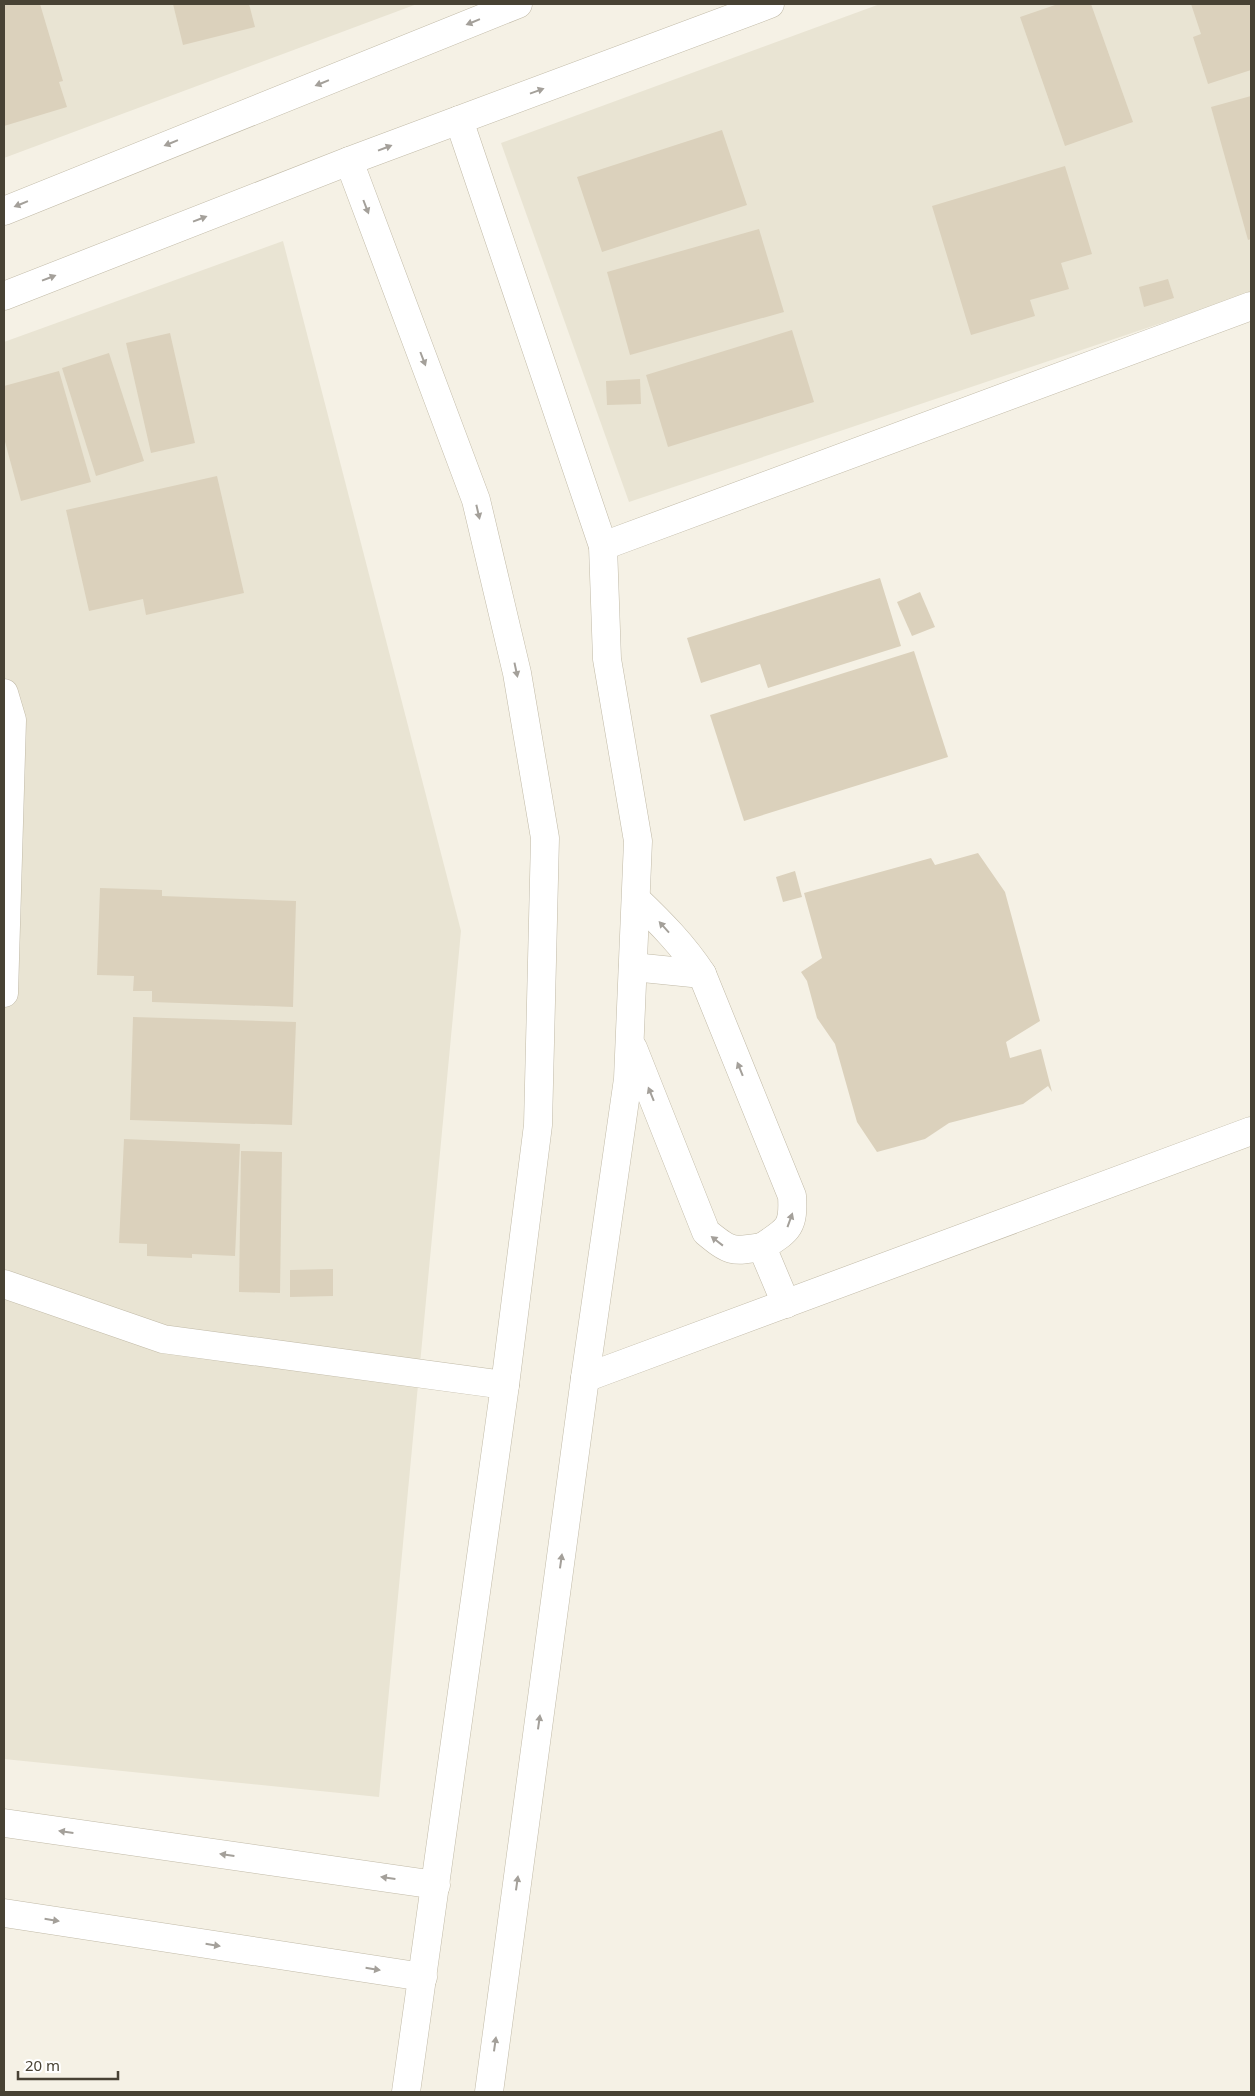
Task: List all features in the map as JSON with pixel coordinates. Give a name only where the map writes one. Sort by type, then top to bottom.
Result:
[{"type":"street","points":[[4,211],[518,4]]},
{"type":"street","points":[[4,296],[348,161],[770,4]]},
{"type":"street","points":[[459,120],[603,546],[607,659],[638,841],[628,1079],[585,1378],[489,2092]]},
{"type":"street","points":[[348,161],[476,500],[517,673],[545,838],[538,1124],[505,1385],[406,2092]]},
{"type":"street","points":[[603,546],[1251,306]]},
{"type":"street","points":[[4,693],[8,721],[4,993]]},
{"type":"street","points":[[630,1041],[706,1232],[722,1246],[736,1252],[762,1247],[786,1231],[793,1215],[792,1196],[702,974],[689,954],[636,899]]},
{"type":"street","points":[[633,966],[702,974]]},
{"type":"street","points":[[585,1378],[1251,1131]]},
{"type":"street","points":[[762,1247],[786,1304]]},
{"type":"street","points":[[4,1284],[163,1339],[505,1385]]},
{"type":"street","points":[[4,1823],[436,1885]]},
{"type":"street","points":[[4,1913],[423,1977]]},
{"type":"shaded area","points":[[4,4],[417,4],[4,158]]},
{"type":"shaded area","points":[[880,4],[1251,4],[1251,293],[629,502],[501,143]]},
{"type":"shaded area","points":[[283,241],[461,931],[379,1797],[4,1759],[4,342]]},
{"type":"building","points":[[4,4],[40,4],[63,81],[59,82],[67,107],[4,126]]},
{"type":"building","points":[[173,4],[249,4],[255,27],[183,45]]},
{"type":"building","points":[[1058,4],[1091,4],[1133,122],[1065,146],[1020,17]]},
{"type":"building","points":[[1191,4],[1251,4],[1251,70],[1208,84],[1193,37],[1201,34]]},
{"type":"building","points":[[1251,96],[1251,239],[1248,240],[1211,107]]},
{"type":"building","points":[[722,130],[747,205],[602,252],[577,177]]},
{"type":"building","points":[[1065,166],[1092,254],[1061,263],[1069,289],[1030,300],[1035,316],[971,335],[932,206]]},
{"type":"building","points":[[759,229],[784,312],[630,355],[607,272]]},
{"type":"building","points":[[1168,279],[1174,298],[1144,307],[1139,287]]},
{"type":"building","points":[[792,330],[814,402],[668,447],[646,375]]},
{"type":"building","points":[[170,333],[195,443],[151,453],[126,343]]},
{"type":"building","points":[[109,353],[144,461],[96,476],[62,368]]},
{"type":"building","points":[[59,371],[91,482],[21,501],[4,438],[4,386]]},
{"type":"building","points":[[640,379],[641,404],[607,405],[606,381]]},
{"type":"building","points":[[217,476],[244,593],[146,615],[143,599],[89,611],[66,510]]},
{"type":"building","points":[[880,578],[901,646],[768,688],[760,664],[701,683],[687,638]]},
{"type":"building","points":[[920,592],[935,627],[912,636],[897,602]]},
{"type":"building","points":[[914,651],[948,757],[744,821],[710,715]]},
{"type":"building","points":[[978,853],[1005,892],[1040,1021],[1006,1042],[1010,1058],[1041,1049],[1052,1092],[1048,1086],[1023,1104],[949,1123],[925,1139],[877,1152],[857,1122],[835,1044],[817,1018],[807,981],[801,972],[822,958],[804,893],[931,858],[935,865]]},
{"type":"building","points":[[795,871],[802,897],[783,902],[776,877]]},
{"type":"building","points":[[100,888],[162,890],[162,896],[296,901],[293,1007],[152,1002],[152,991],[133,991],[134,976],[97,975]]},
{"type":"building","points":[[133,1017],[296,1022],[292,1125],[130,1120]]},
{"type":"building","points":[[124,1139],[240,1144],[235,1256],[192,1254],[192,1258],[147,1256],[147,1244],[119,1243]]},
{"type":"building","points":[[241,1151],[282,1152],[280,1293],[239,1292]]},
{"type":"building","points":[[333,1269],[333,1296],[290,1297],[290,1270]]}]
